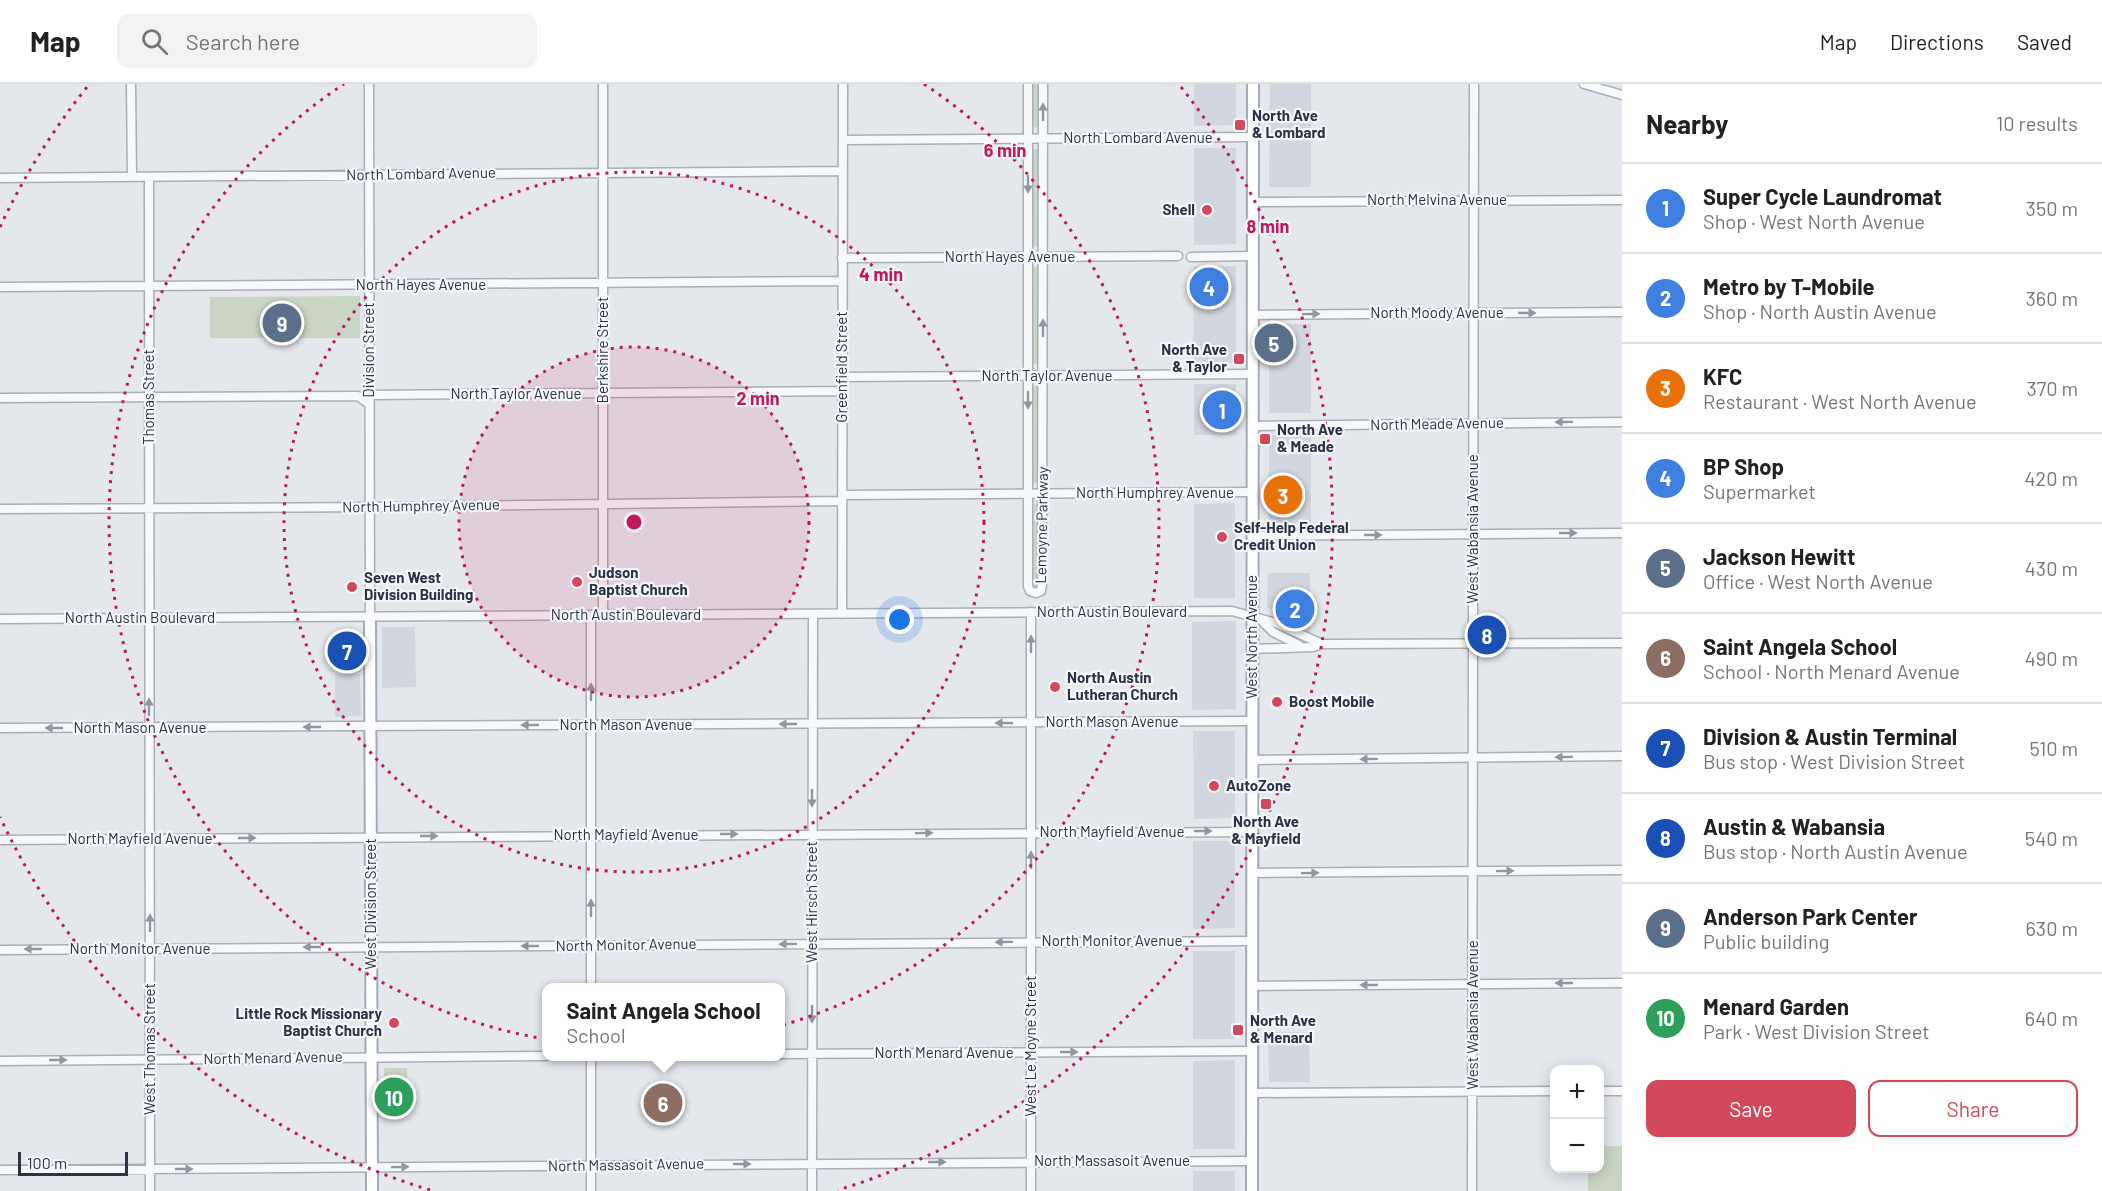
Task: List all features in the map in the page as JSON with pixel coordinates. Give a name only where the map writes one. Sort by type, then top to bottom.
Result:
[{"type":"main road","name":"West North Avenue","points":[[1252,1191],[1252,649],[1257,619],[1252,536],[1253,84]]},
{"type":"main road","name":"West Division Street","points":[[370,617],[372,1191]]},
{"type":"street","points":[[131,84],[132,177]]},
{"type":"street","name":"Division Street","points":[[369,84],[370,617]]},
{"type":"street","name":"Berkshire Street","points":[[603,84],[603,615]]},
{"type":"street","name":"Greenfield Street","points":[[842,614],[843,84]]},
{"type":"street","name":"Lemoyne Parkway","points":[[1028,84],[1028,586],[1030,591],[1036,593],[1041,591],[1042,585],[1043,84]]},
{"type":"street","name":"West Wabansia Avenue","points":[[1472,1191],[1474,84]]},
{"type":"street","points":[[1584,84],[1622,95]]},
{"type":"street","name":"North Lombard Avenue","points":[[843,140],[1253,138]]},
{"type":"street","name":"North Lombard Avenue","points":[[0,177],[842,171]]},
{"type":"street","name":"Thomas Street","points":[[149,177],[149,618]]},
{"type":"street","name":"North Melvina Avenue","points":[[1252,202],[1622,200]]},
{"type":"street","name":"North Hayes Avenue","points":[[842,258],[1178,256]]},
{"type":"street","points":[[1191,256],[1252,256]]},
{"type":"street","name":"North Hayes Avenue","points":[[0,287],[842,280]]},
{"type":"street","name":"North Moody Avenue","points":[[1252,315],[1622,312]]},
{"type":"street","name":"North Taylor Avenue","points":[[842,377],[1252,374]]},
{"type":"street","name":"North Taylor Avenue","points":[[369,400],[842,391]]},
{"type":"street","points":[[0,398],[358,396],[369,400]]},
{"type":"street","name":"North Meade Avenue","points":[[1252,426],[1622,422]]},
{"type":"street","name":"North Humphrey Avenue","points":[[0,509],[603,504],[1029,494],[1252,492]]},
{"type":"street","points":[[1252,536],[1622,533]]},
{"type":"street","name":"North Austin Boulevard","points":[[0,619],[1232,611],[1276,623],[1322,644]]},
{"type":"street","name":"West Le Moyne Street","points":[[1031,612],[1031,1191]]},
{"type":"street","name":"West Hirsch Street","points":[[812,1191],[813,614]]},
{"type":"street","points":[[591,615],[591,983]]},
{"type":"street","name":"West Thomas Street","points":[[149,618],[150,1191]]},
{"type":"street","points":[[1257,619],[1273,632],[1302,647]]},
{"type":"street","points":[[1252,649],[1322,644],[1622,643]]},
{"type":"street","name":"North Mason Avenue","points":[[0,728],[1252,721]]},
{"type":"street","points":[[1252,760],[1622,756]]},
{"type":"street","name":"North Mayfield Avenue","points":[[0,840],[1252,831]]},
{"type":"street","points":[[1252,873],[1622,870]]},
{"type":"street","name":"North Monitor Avenue","points":[[0,950],[1252,941]]},
{"type":"street","points":[[1252,986],[1622,983]]},
{"type":"street","name":"North Menard Avenue","points":[[785,1054],[1252,1051]]},
{"type":"street","name":"North Menard Avenue","points":[[0,1060],[542,1056]]},
{"type":"street","points":[[591,1061],[591,1191]]},
{"type":"street","points":[[1604,1091],[1622,1090]]},
{"type":"street","points":[[1252,1093],[1550,1091]]},
{"type":"street","name":"North Massasoit Avenue","points":[[0,1170],[1252,1161]]},
{"type":"shaded area","points":[[1194,84],[1236,84],[1236,125],[1194,126]]},
{"type":"shaded area","points":[[1270,84],[1311,84],[1311,187],[1269,187]]},
{"type":"shaded area","points":[[1194,148],[1236,148],[1236,244],[1194,245]]},
{"type":"shaded area","points":[[1194,266],[1236,266],[1236,363],[1193,363]]},
{"type":"shaded area","points":[[1269,324],[1311,324],[1311,413],[1269,413]]},
{"type":"shaded area","points":[[1194,384],[1236,384],[1236,435],[1194,435]]},
{"type":"shaded area","points":[[1269,435],[1311,435],[1311,523],[1269,523]]},
{"type":"shaded area","points":[[1235,503],[1235,598],[1194,598],[1194,504]]},
{"type":"shaded area","points":[[1268,573],[1310,573],[1310,633],[1267,607]]},
{"type":"shaded area","points":[[1236,621],[1236,709],[1192,710],[1192,622]]},
{"type":"shaded area","points":[[382,627],[415,627],[416,687],[382,688]]},
{"type":"shaded area","points":[[335,674],[360,674],[361,716],[335,717]]},
{"type":"shaded area","points":[[1193,731],[1235,731],[1235,818],[1194,819]]},
{"type":"shaded area","points":[[1193,841],[1235,841],[1235,928],[1193,929]]},
{"type":"shaded area","points":[[1193,951],[1235,951],[1235,1039],[1193,1039]]},
{"type":"shaded area","points":[[1268,1032],[1309,1032],[1310,1082],[1269,1082]]},
{"type":"shaded area","points":[[1235,1060],[1235,1149],[1193,1149],[1193,1061]]},
{"type":"shaded area","points":[[1193,1171],[1235,1171],[1235,1191],[1193,1191]]},
{"type":"green space","points":[[1033,84],[1041,84],[1041,128],[1033,127]]},
{"type":"green space","points":[[1032,149],[1041,149],[1041,246],[1032,246]]},
{"type":"green space","points":[[1032,267],[1041,267],[1040,364],[1032,364]]},
{"type":"green space","points":[[360,296],[360,338],[210,338],[210,297]]},
{"type":"green space","points":[[1032,386],[1041,386],[1040,483],[1032,483]]},
{"type":"green space","points":[[1032,504],[1040,504],[1039,587],[1036,588],[1032,585]]},
{"type":"green space","points":[[384,1068],[407,1068],[407,1086],[403,1087],[403,1108],[384,1109]]},
{"type":"green space","points":[[1604,1146],[1622,1146],[1622,1191],[1588,1191],[1588,1173],[1604,1173]]},
{"type":"place","name":"North Ave & Lombard","points":[[1240,125]]},
{"type":"place","name":"Shell","points":[[1207,210]]},
{"type":"place","name":"BP Shop","points":[[1209,287]]},
{"type":"place","name":"Anderson Park Center","points":[[282,323]]},
{"type":"place","name":"Jackson Hewitt","points":[[1274,343]]},
{"type":"place","name":"North Ave & Taylor","points":[[1239,359]]},
{"type":"place","name":"Super Cycle Laundromat","points":[[1222,410]]},
{"type":"place","name":"North Ave & Meade","points":[[1265,439]]},
{"type":"place","name":"KFC","points":[[1283,495]]},
{"type":"place","name":"Self-Help Federal Credit Union","points":[[1222,537]]},
{"type":"place","name":"Judson Baptist Church","points":[[577,582]]},
{"type":"place","name":"Seven West Division Building","points":[[352,587]]},
{"type":"place","name":"Metro by T-Mobile","points":[[1295,609]]},
{"type":"place","name":"Austin & Wabansia","points":[[1487,635]]},
{"type":"place","name":"Division & Austin Terminal","points":[[347,651]]},
{"type":"place","name":"North Austin Lutheran Church","points":[[1055,687]]},
{"type":"place","name":"Boost Mobile","points":[[1277,702]]},
{"type":"place","name":"AutoZone","points":[[1214,786]]},
{"type":"place","name":"North Ave & Mayfield","points":[[1266,804]]},
{"type":"place","name":"Little Rock Missionary Baptist Church","points":[[394,1023]]},
{"type":"place","name":"North Ave & Menard","points":[[1238,1030]]},
{"type":"place","name":"Menard Garden","points":[[394,1097]]},
{"type":"place","name":"Saint Angela School","points":[[663,1103]]}]
